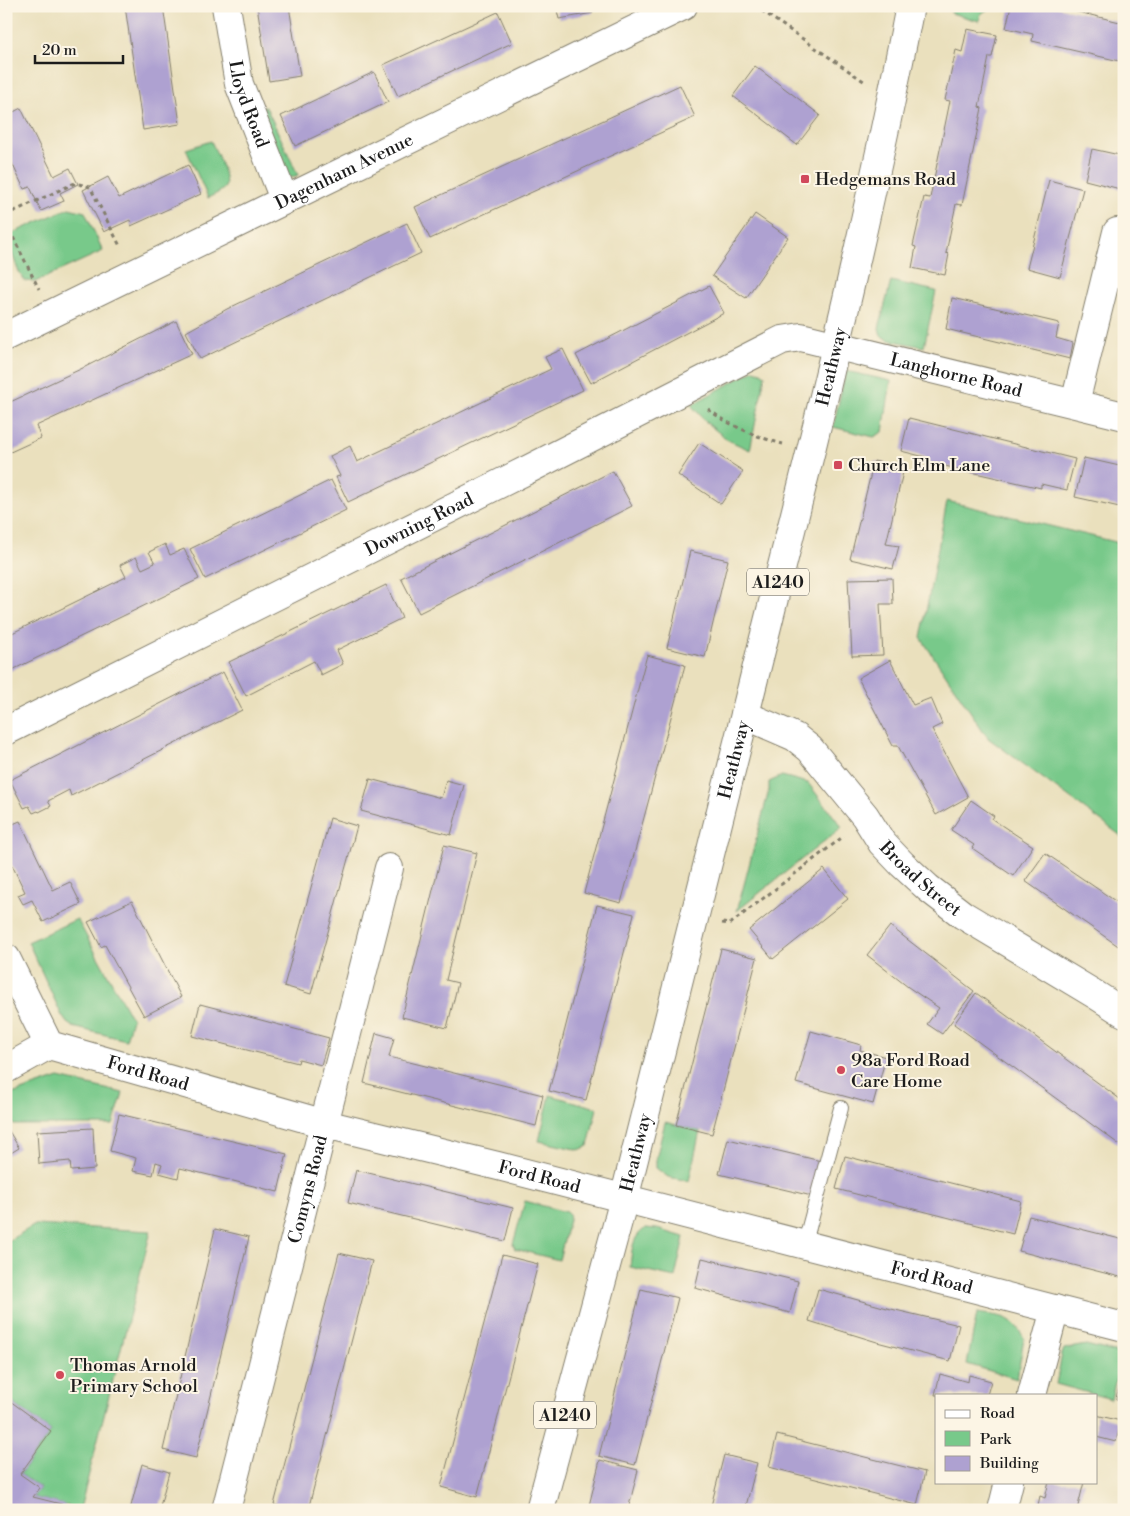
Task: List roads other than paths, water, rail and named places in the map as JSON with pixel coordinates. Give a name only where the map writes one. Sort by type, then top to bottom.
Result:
[{"type":"street","name":"Lloyd Road","points":[[226,6],[238,84],[284,199]]},
{"type":"street","name":"Heathway","points":[[540,1510],[624,1199],[811,450],[892,97],[910,6]]},
{"type":"street","name":"Dagenham Avenue","points":[[6,336],[669,9]]},
{"type":"street","points":[[1075,404],[1118,232]]},
{"type":"street","name":"Downing Road","points":[[6,731],[782,340],[801,337],[836,345]]},
{"type":"street","name":"Langhorne Road","points":[[836,345],[1124,416]]},
{"type":"street","name":"Broad Street","points":[[745,715],[795,737],[810,749],[865,816],[882,843],[928,888],[963,915],[1124,1013]]},
{"type":"street","name":"Comyns Road","points":[[226,1510],[389,868]]},
{"type":"street","points":[[6,958],[50,1045],[6,1069]]},
{"type":"street","name":"Ford Road","points":[[50,1045],[325,1124],[498,1166],[1124,1327]]},
{"type":"street","points":[[1032,1394],[1055,1309]]},
{"type":"street","points":[[1002,1510],[1008,1484]]},
{"type":"lane","points":[[804,1246],[841,1108]]},
{"type":"place","name":"Hedgemans Road","points":[[805,179]]},
{"type":"place","name":"Church Elm Lane","points":[[838,465]]},
{"type":"place","name":"98a Ford Road Care Home","points":[[841,1070]]},
{"type":"place","name":"Thomas Arnold Primary School","points":[[60,1375]]}]
